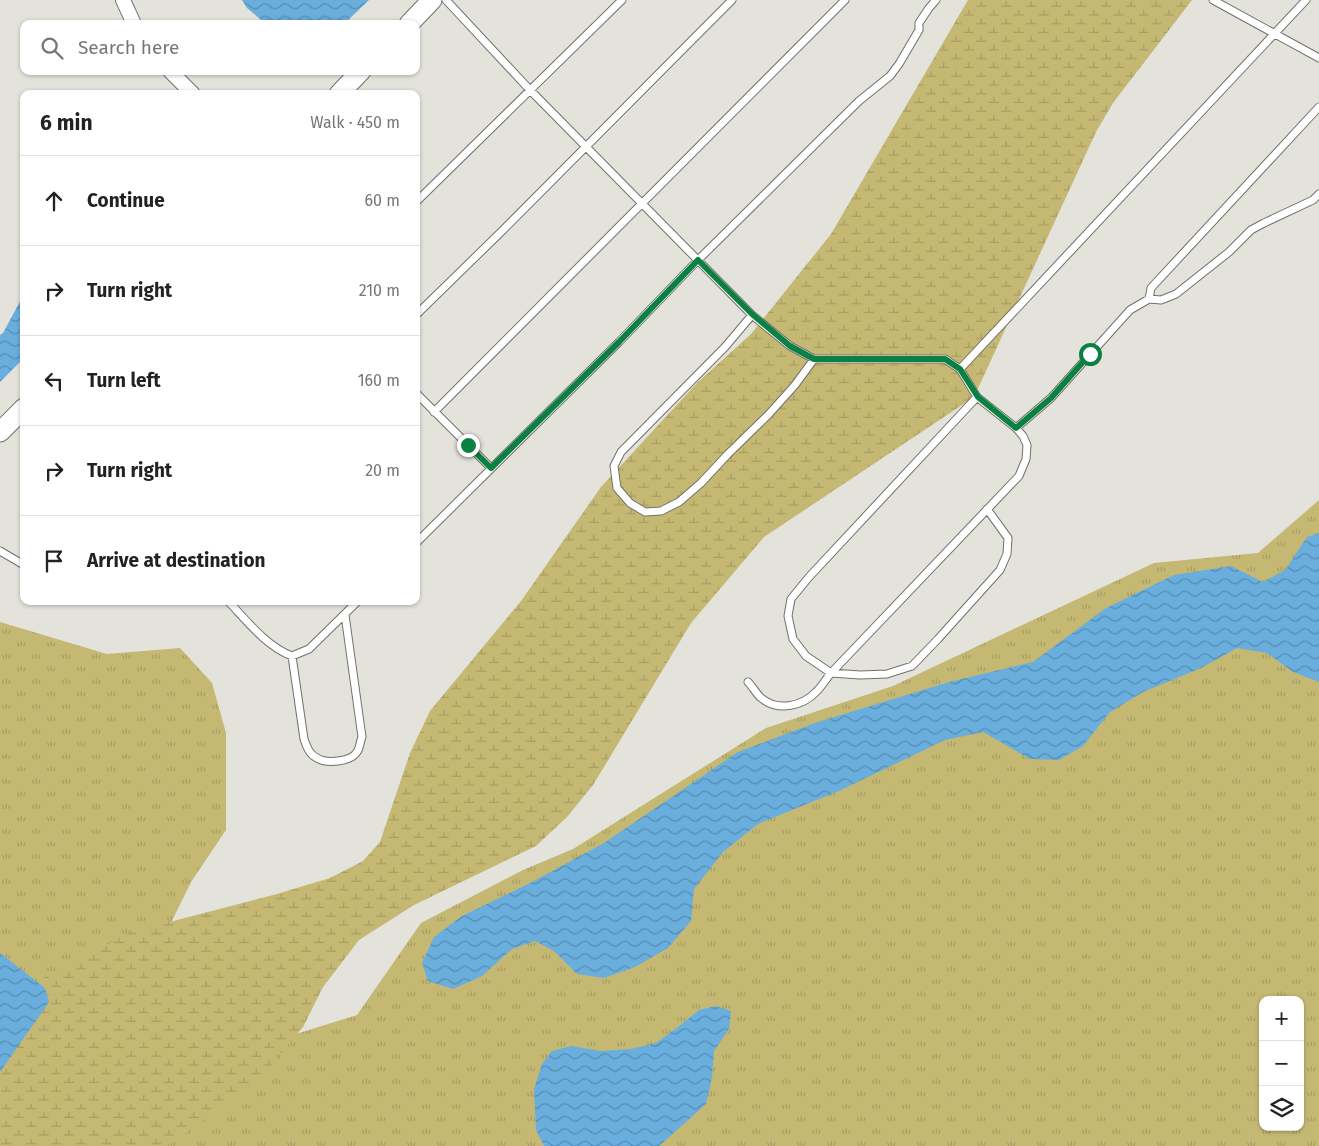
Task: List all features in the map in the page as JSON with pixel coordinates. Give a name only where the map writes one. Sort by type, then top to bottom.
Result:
[{"type":"street","points":[[123,0],[132,20]]},
{"type":"street","points":[[413,20],[432,0]]},
{"type":"street","points":[[174,75],[189,90]]},
{"type":"street","points":[[342,90],[357,75]]},
{"type":"street","points":[[0,432],[20,412]]},
{"type":"lane","points":[[446,0],[585,147],[752,314],[790,346],[814,359],[945,359],[960,369],[978,397],[1016,428],[1023,436],[1027,445],[1026,460],[1019,476],[831,673],[816,693],[800,703],[783,707],[770,703],[760,697],[748,682]]},
{"type":"lane","points":[[420,198],[622,0]]},
{"type":"lane","points":[[420,311],[732,0]]},
{"type":"lane","points":[[434,412],[845,0]]},
{"type":"lane","points":[[420,539],[859,101],[890,76],[919,30],[919,23],[936,0]]},
{"type":"lane","points":[[1214,0],[1319,58]]},
{"type":"lane","points":[[960,369],[1306,0]]},
{"type":"lane","points":[[1149,299],[1151,288],[1319,107]]},
{"type":"lane","points":[[1016,428],[1051,398],[1130,310],[1149,299],[1161,300],[1176,294],[1229,252],[1251,230],[1264,222],[1313,200],[1319,194]]},
{"type":"lane","points":[[752,314],[725,347],[620,452],[614,466],[617,488],[630,503],[645,512],[661,511],[679,502],[701,483],[769,414],[795,385],[814,359]]},
{"type":"lane","points":[[978,397],[809,577],[791,599],[788,616],[793,640],[806,656],[831,673],[887,674],[912,666],[938,640],[1000,570],[1007,554],[1008,538],[987,509]]},
{"type":"lane","points":[[420,398],[491,468]]},
{"type":"lane","points":[[0,551],[20,562]]},
{"type":"lane","points":[[232,605],[257,632],[281,652],[292,656],[309,649],[354,605]]},
{"type":"lane","points":[[292,656],[304,739],[309,752],[318,760],[346,760],[357,752],[362,737],[344,615]]},
{"type":"green space","points":[[968,0],[1192,0],[1113,103],[1096,132],[974,397],[764,537],[691,623],[593,785],[567,817],[536,846],[414,905],[359,940],[323,987],[303,1027],[257,1082],[167,1146],[0,1146],[0,1019],[30,985],[131,932],[277,894],[330,878],[363,861],[380,842],[410,753],[430,711],[521,601],[601,487],[697,383],[751,334],[831,234]]},
{"type":"green space","points":[[1319,500],[1319,1146],[0,1146],[0,622],[107,654],[180,648],[212,683],[226,733],[226,830],[191,882],[146,974],[241,1051],[357,1015],[421,923],[523,870],[573,849],[766,728],[893,686],[1154,563],[1258,553]]},
{"type":"water","points":[[242,0],[369,0],[348,20],[261,20],[247,8]]},
{"type":"water","points":[[20,301],[20,362],[0,382],[0,335],[3,333]]},
{"type":"water","points":[[1319,533],[1319,682],[1293,672],[1267,653],[1237,648],[1201,668],[1143,692],[1110,712],[1083,746],[1059,760],[1030,759],[983,732],[945,740],[841,790],[758,824],[723,852],[694,889],[691,921],[668,948],[635,967],[604,978],[577,974],[554,951],[535,941],[512,949],[482,976],[453,989],[428,981],[422,963],[434,937],[462,916],[532,882],[604,843],[738,752],[815,723],[949,682],[1033,662],[1106,608],[1174,575],[1231,566],[1263,582],[1285,570],[1307,537]]},
{"type":"water","points":[[0,953],[45,988],[49,1002],[0,1072]]},
{"type":"water","points":[[716,1006],[731,1011],[729,1029],[714,1051],[712,1078],[706,1104],[659,1146],[544,1146],[536,1130],[534,1089],[542,1064],[552,1051],[571,1046],[601,1051],[631,1049],[656,1043],[699,1010]]},
{"type":"route","points":[[468,445],[491,468],[619,342],[698,260],[752,314],[790,346],[814,359],[945,359],[960,369],[978,397],[1016,428],[1051,398],[1090,354]]}]
